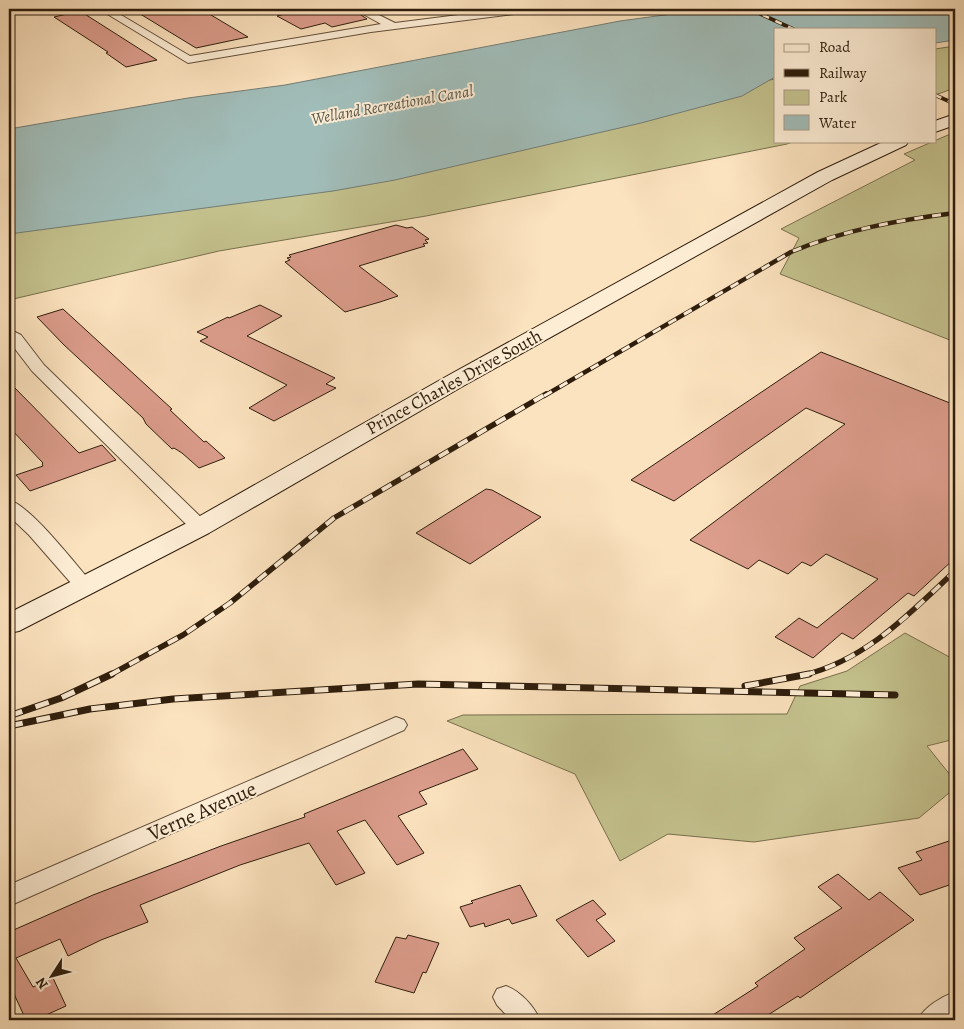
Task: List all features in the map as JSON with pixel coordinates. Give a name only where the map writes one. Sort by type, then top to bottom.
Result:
[{"type":"main road","name":"Prince Charles Drive South","points":[[9,624],[200,527],[457,380],[825,176],[898,142]]},
{"type":"street","points":[[104,9],[188,60],[394,26],[529,9]]},
{"type":"street","points":[[359,9],[394,26]]},
{"type":"street","points":[[9,334],[15,338],[38,368],[200,527]]},
{"type":"street","points":[[9,506],[36,531],[85,587]]},
{"type":"street","name":"Verne Avenue","points":[[9,896],[396,725]]},
{"type":"street","points":[[506,997],[527,1020]]},
{"type":"street","points":[[931,1020],[955,1003]]},
{"type":"green space","points":[[955,46],[955,88],[936,95],[936,49]]},
{"type":"green space","points":[[774,79],[774,142],[792,142],[426,216],[219,251],[9,300],[9,221]]},
{"type":"green space","points":[[955,132],[955,342],[780,274],[799,238],[781,229],[915,160],[904,154],[936,142],[936,140]]},
{"type":"green space","points":[[905,633],[955,660],[955,739],[927,746],[955,781],[955,788],[919,818],[754,842],[668,834],[620,861],[575,774],[447,721],[463,715],[787,714],[800,686],[847,671]]},
{"type":"water","name":"Welland Recreational Canal","points":[[709,9],[955,9],[955,40],[936,43],[936,28],[774,28],[774,78],[742,96],[641,123],[395,180],[333,191],[9,234],[9,129],[188,98],[285,85],[620,21]]},
{"type":"building","points":[[132,9],[210,9],[211,15],[248,37],[196,48]]},
{"type":"building","points":[[299,9],[352,9],[367,19],[332,27],[325,23],[301,29],[277,16],[301,10]]},
{"type":"building","points":[[80,11],[157,60],[126,67],[106,53],[108,52],[54,17]]},
{"type":"building","points":[[396,225],[407,228],[412,227],[429,239],[425,240],[428,243],[423,244],[425,246],[359,266],[398,296],[380,302],[345,312],[285,262],[290,260],[287,258],[291,257],[289,255]]},
{"type":"building","points":[[260,305],[282,316],[247,336],[335,378],[326,384],[336,388],[274,421],[249,408],[287,385],[200,341],[208,337],[197,332],[228,317]]},
{"type":"building","points":[[63,309],[172,409],[170,410],[204,442],[206,441],[225,458],[199,468],[182,453],[174,448],[172,449],[146,424],[143,418],[64,345],[37,317]]},
{"type":"building","points":[[821,352],[955,405],[955,558],[914,596],[908,593],[853,639],[842,633],[813,658],[775,637],[799,618],[817,628],[878,579],[826,554],[811,566],[802,562],[788,574],[759,560],[748,569],[690,540],[845,424],[806,408],[674,501],[631,480]]},
{"type":"building","points":[[9,382],[79,453],[102,445],[116,460],[30,491],[16,475],[43,466],[43,463],[9,427]]},
{"type":"building","points":[[486,489],[492,490],[541,517],[470,564],[416,533]]},
{"type":"building","points":[[463,749],[478,769],[419,792],[427,804],[398,816],[424,853],[397,865],[365,820],[337,831],[365,873],[336,885],[309,843],[240,865],[140,905],[148,922],[101,940],[68,956],[60,939],[16,958],[33,987],[53,978],[66,1006],[35,1020],[26,1020],[9,983],[9,932],[93,895],[221,846],[305,817],[304,814]]},
{"type":"building","points":[[955,839],[955,883],[920,895],[898,868],[922,860],[916,852]]},
{"type":"building","points":[[838,874],[869,900],[880,892],[914,920],[800,998],[798,996],[760,1020],[705,1020],[758,986],[755,983],[805,949],[794,938],[842,908],[818,887]]},
{"type":"building","points":[[520,885],[537,916],[512,924],[509,919],[485,927],[484,923],[470,927],[460,907],[473,903],[471,901]]},
{"type":"building","points":[[593,900],[606,914],[596,920],[615,941],[588,957],[556,920]]},
{"type":"building","points":[[408,935],[439,943],[426,973],[423,972],[414,993],[375,982],[396,937],[406,939]]},
{"type":"railway","points":[[750,9],[791,28]]},
{"type":"railway","points":[[936,95],[955,104]]},
{"type":"railway","points":[[544,396],[791,252],[811,244],[872,227],[955,213]]},
{"type":"railway","points":[[111,675],[183,635],[230,603],[334,518],[546,394]]},
{"type":"railway","points":[[804,675],[826,668],[867,647],[904,618],[955,571]]},
{"type":"railway","points":[[804,675],[809,674]]},
{"type":"railway","points":[[9,716],[61,698],[111,675]]},
{"type":"railway","points":[[745,686],[804,675]]},
{"type":"railway","points":[[9,726],[90,709],[173,699],[418,684],[895,695]]}]
